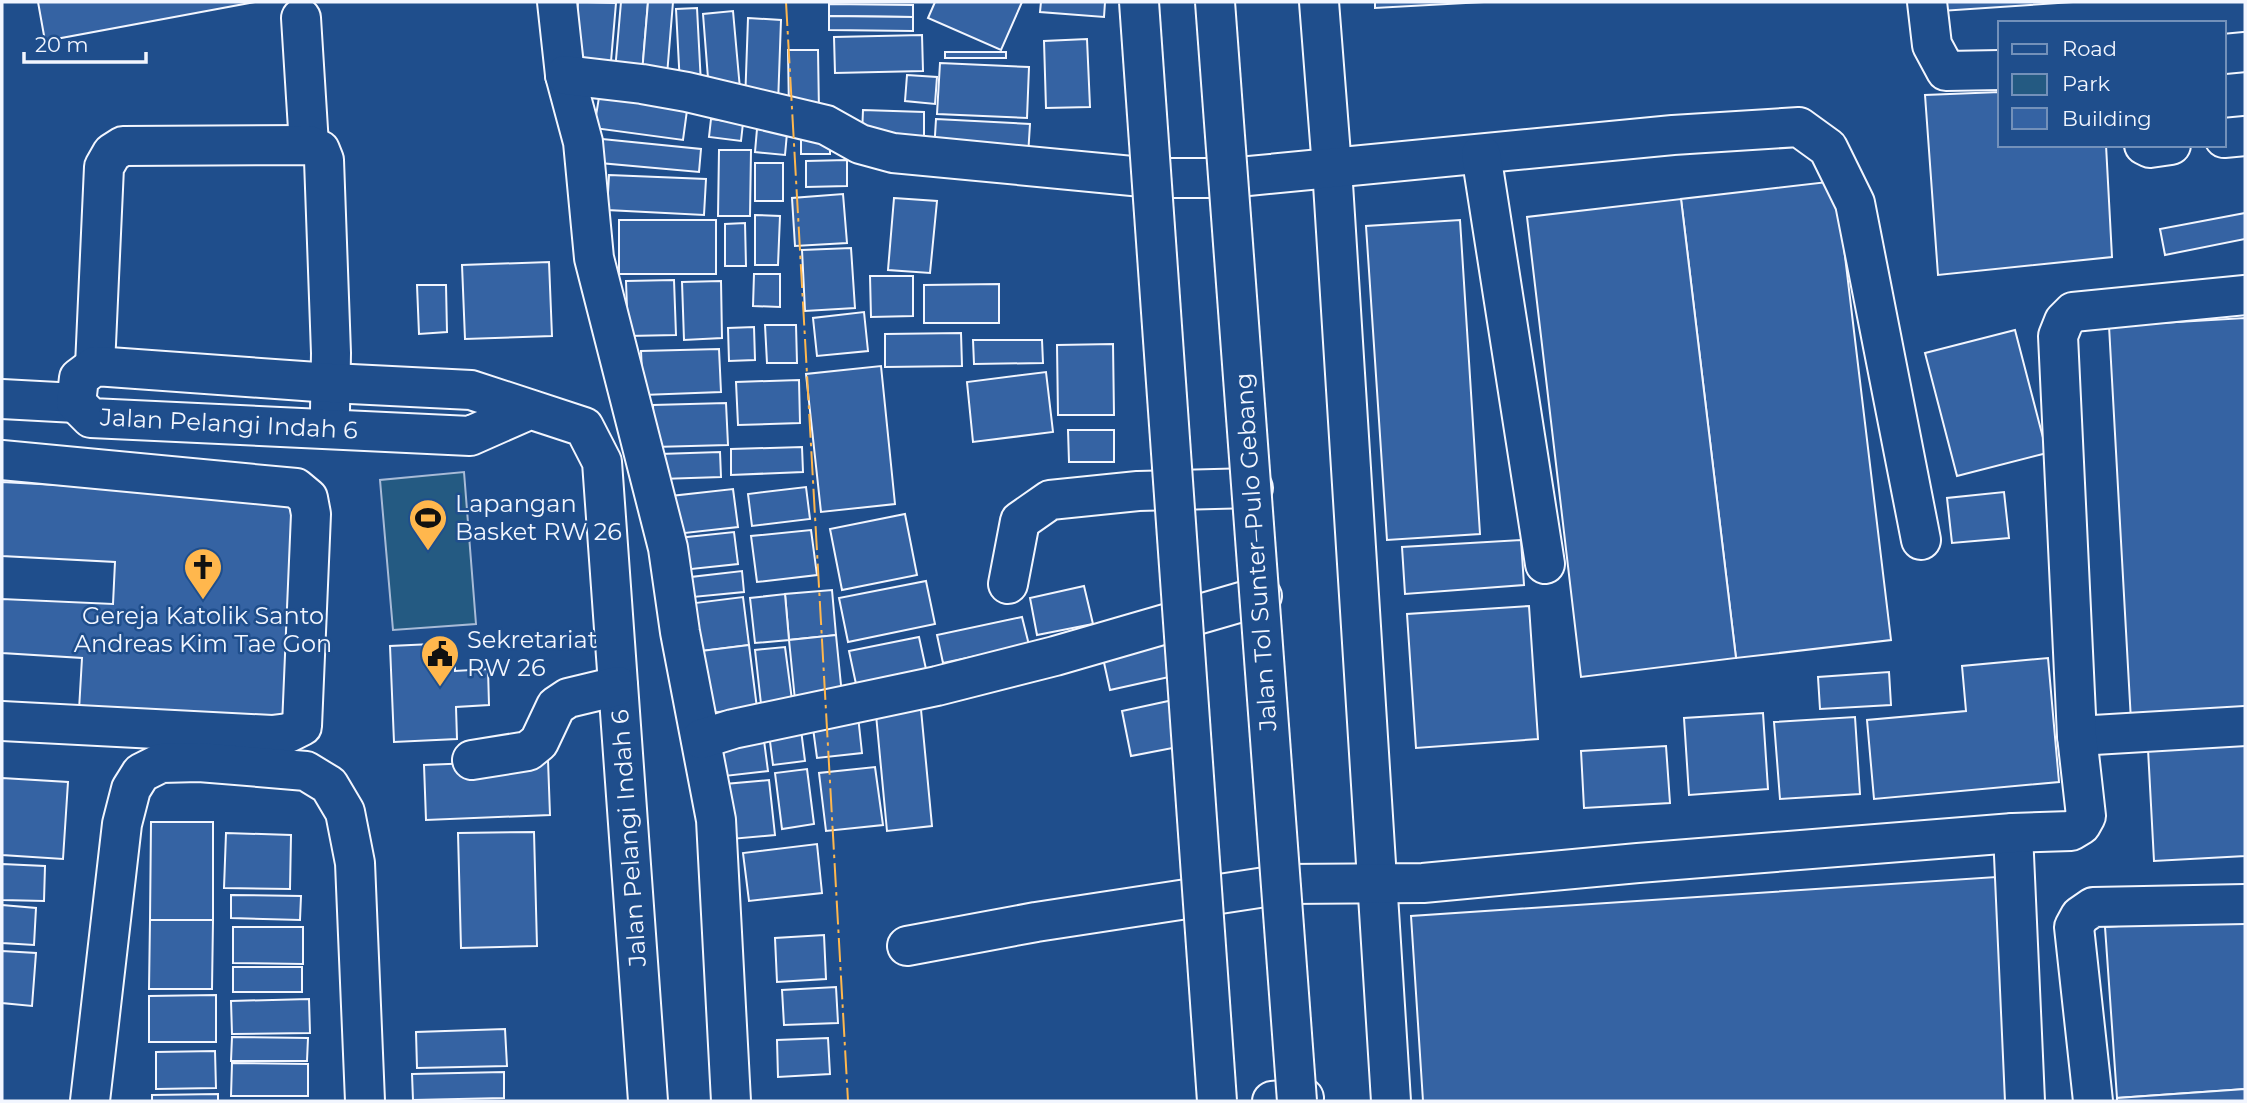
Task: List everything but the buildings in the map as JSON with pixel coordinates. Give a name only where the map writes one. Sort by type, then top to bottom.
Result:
[{"type":"main road","points":[[557,2],[565,75],[583,142],[594,258],[668,548],[680,632],[716,820],[732,1101]]},
{"type":"main road","points":[[1139,2],[1217,1101]]},
{"type":"main road","name":"Jalan Tol Sunter–Pulo Gebang","points":[[1214,2],[1291,1100]]},
{"type":"main road","points":[[1319,2],[1332,168],[1391,1101]]},
{"type":"main road","points":[[1927,2],[1932,45],[1946,71],[1998,70]]},
{"type":"main road","points":[[301,18],[309,145]]},
{"type":"main road","points":[[2226,54],[2245,52]]},
{"type":"main road","points":[[565,75],[687,92],[826,125],[860,144],[893,153],[1153,178],[1228,178],[1673,135],[1799,127],[1828,148],[1855,204],[1921,540]]},
{"type":"main road","points":[[2226,138],[2245,136]]},
{"type":"main road","points":[[95,366],[104,167],[112,153],[123,146],[309,145],[320,150],[324,160],[331,353],[329,430]]},
{"type":"main road","points":[[1481,154],[1545,564]]},
{"type":"main road","points":[[907,946],[1036,922],[1286,884],[1423,883],[1639,863],[2013,833],[2071,831],[2081,825],[2086,816],[2077,736],[2058,336],[2064,321],[2073,312],[2245,295]]},
{"type":"main road","name":"Jalan Pelangi Indah 6","points":[[529,411],[470,436],[92,418],[76,403],[79,378],[95,366],[471,390],[583,427],[602,461],[648,1101]]},
{"type":"main road","points":[[2,399],[76,403]]},
{"type":"main road","points":[[2,460],[296,488],[308,498],[311,514],[302,726],[288,733],[272,735],[2,722]]},
{"type":"main road","points":[[1008,584],[1020,521],[1050,500],[1138,491],[1254,488]]},
{"type":"main road","points":[[701,739],[733,729],[937,686],[1055,656],[1262,596]]},
{"type":"main road","points":[[472,761],[528,751],[539,742],[556,706],[568,698],[618,686]]},
{"type":"main road","points":[[2077,736],[2245,726]]},
{"type":"main road","points":[[90,1101],[122,824],[131,789],[141,774],[161,763],[199,762],[306,771],[329,785],[345,811],[355,863],[365,1101]]},
{"type":"main road","points":[[2013,833],[2025,1101]]},
{"type":"main road","points":[[2093,1101],[2074,927],[2080,916],[2093,907],[2245,904]]},
{"type":"green space","name":"Lapangan Basket RW 26","points":[[464,472],[476,624],[393,630],[380,480]]},
{"type":"power","points":[[786,2],[848,1101]]},
{"type":"place","name":"Lapangan Basket RW 26","points":[[428,552]]},
{"type":"place","name":"Gereja Katolik Santo Andreas Kim Tae Gon","points":[[203,601]]},
{"type":"place","name":"Sekretariat RW 26","points":[[440,688]]}]
